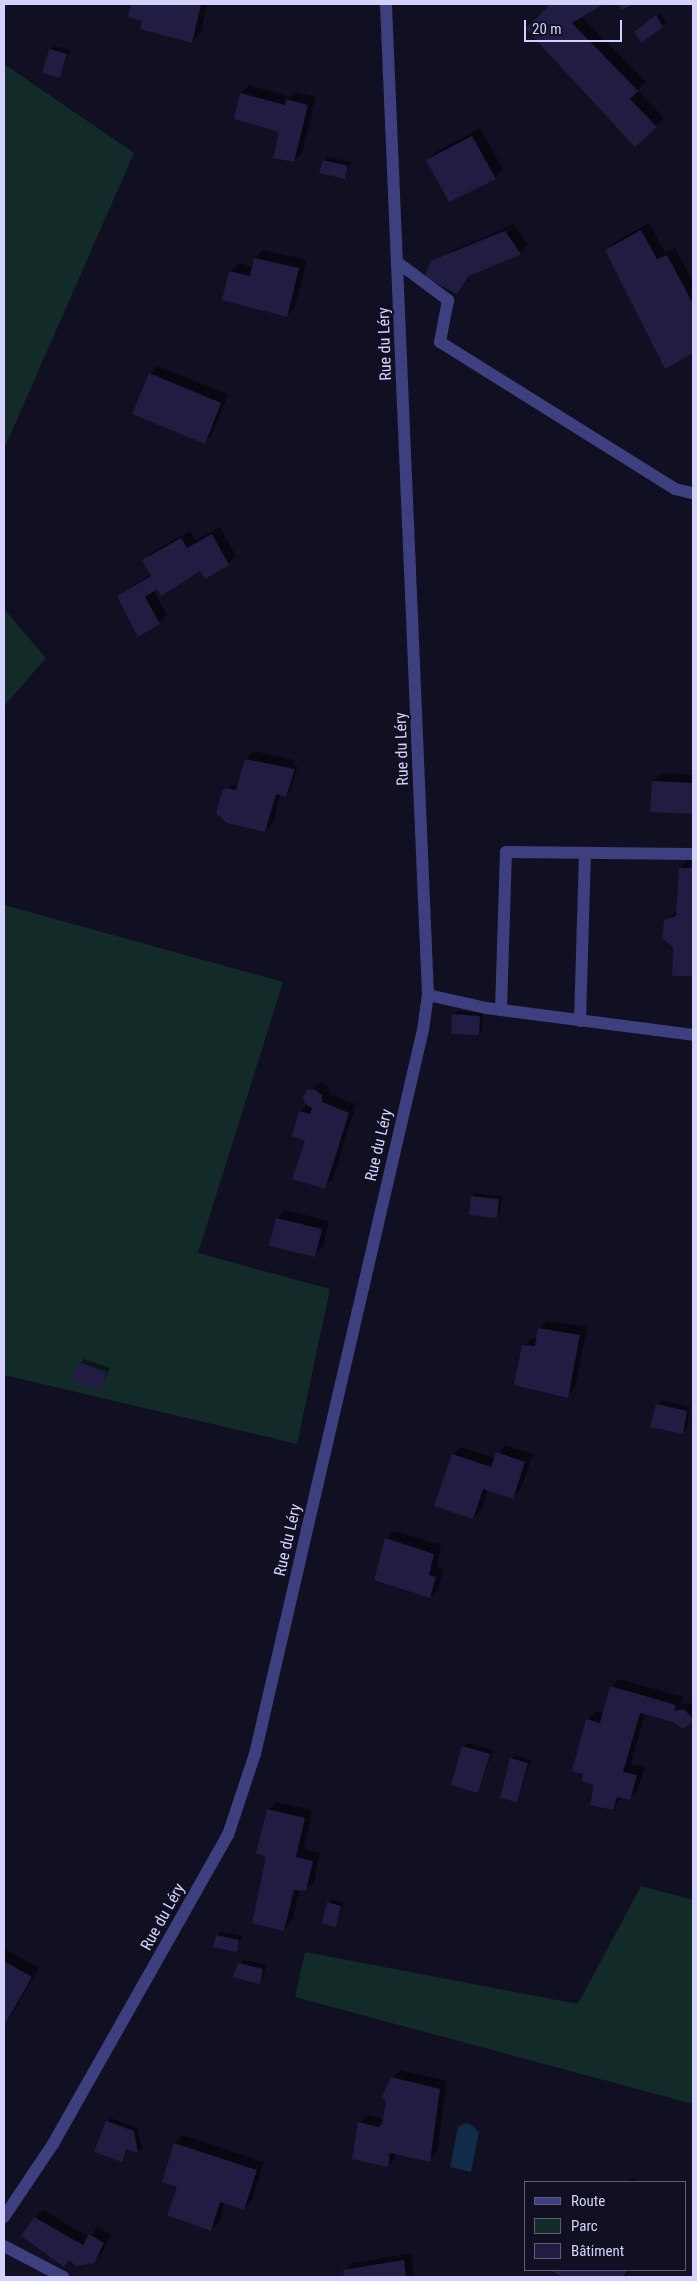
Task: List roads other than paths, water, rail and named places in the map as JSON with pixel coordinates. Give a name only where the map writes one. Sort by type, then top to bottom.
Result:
[{"type":"street","name":"Rue du Léry","points":[[4,2217],[53,2144],[228,1835],[255,1754],[421,1040],[428,995],[386,4]]},
{"type":"street","points":[[397,262],[448,300],[440,342],[675,489],[693,493]]},
{"type":"street","points":[[501,1010],[506,852],[693,854]]},
{"type":"street","points":[[580,1021],[586,853]]},
{"type":"street","points":[[428,995],[501,1010],[693,1035]]},
{"type":"street","points":[[4,2246],[63,2277]]},
{"type":"water","points":[[470,2124],[479,2132],[471,2172],[450,2167],[458,2127]]}]
